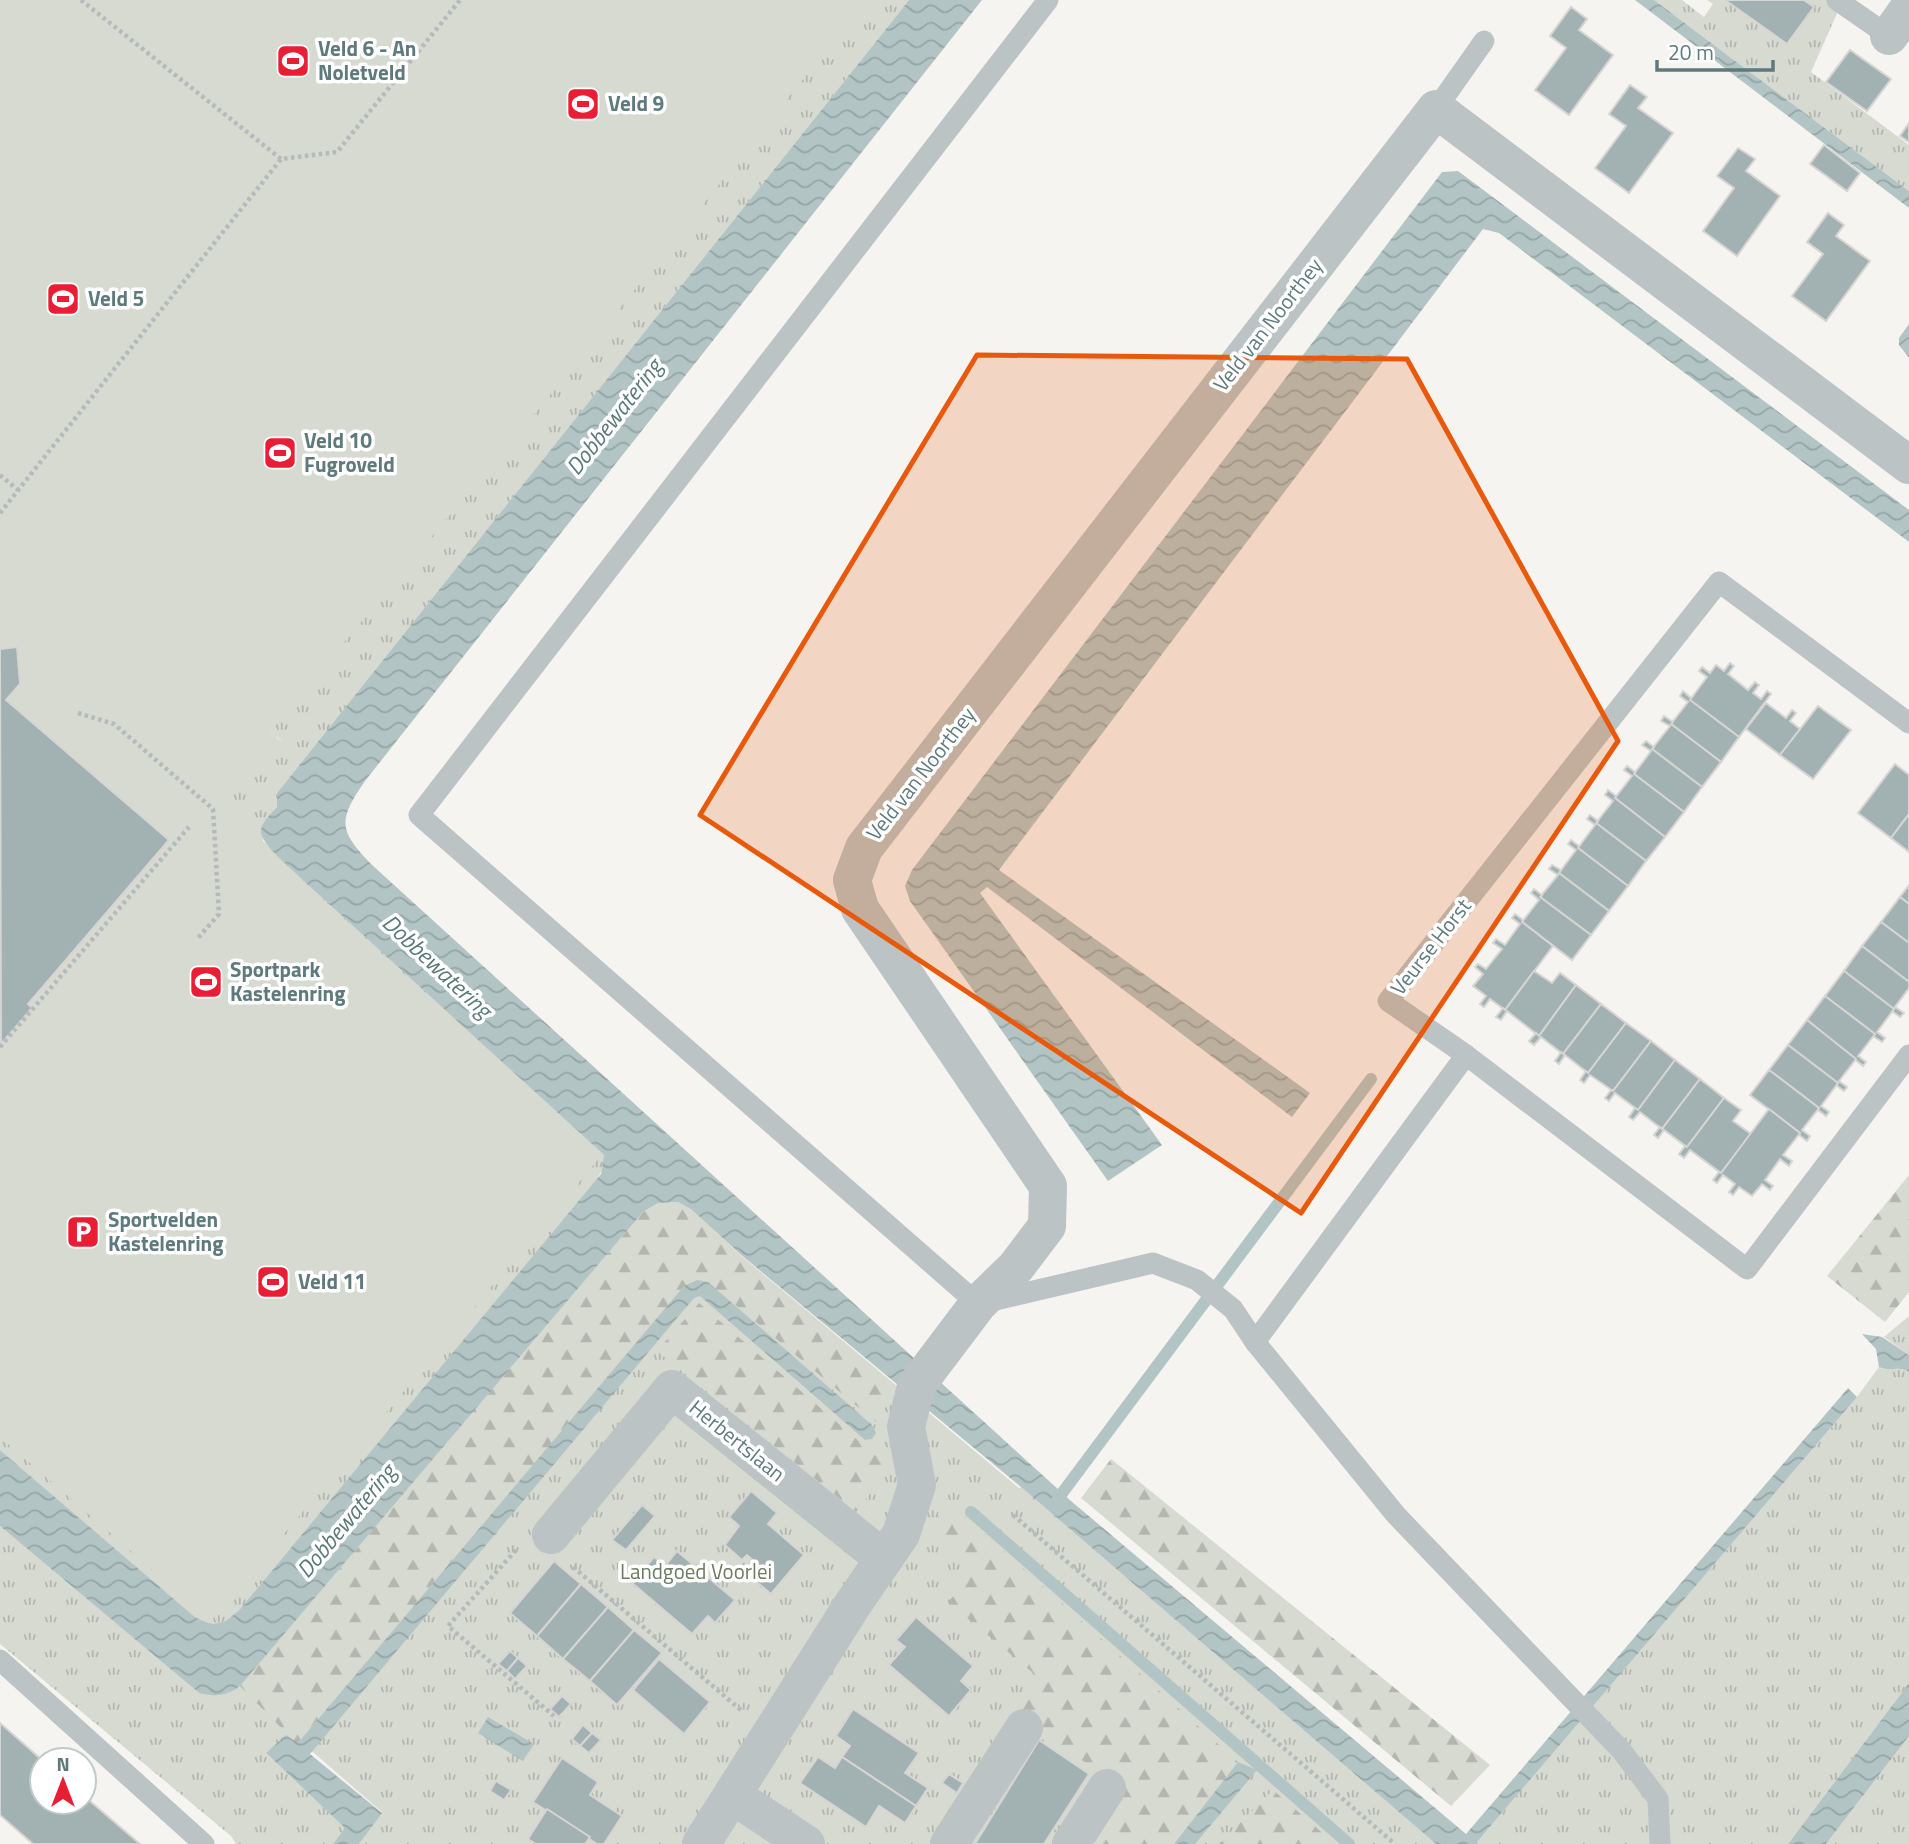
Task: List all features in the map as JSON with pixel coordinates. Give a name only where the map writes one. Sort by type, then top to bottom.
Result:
[{"type":"street","name":"Veld van Noorthey","points":[[884,1559],[901,1534],[917,1485],[906,1427],[916,1386],[978,1304],[1016,1267],[1047,1226],[1048,1186],[860,909],[852,880],[864,848],[1436,109]]},
{"type":"street","points":[[1436,109],[1909,465]]},
{"type":"street","name":"Herbertslaan","points":[[557,1546],[672,1389],[884,1559]]},
{"type":"street","points":[[701,1844],[884,1559]]},
{"type":"street","points":[[950,1844],[1024,1728]]},
{"type":"street","points":[[1071,1844],[1107,1788]]},
{"type":"street","points":[[732,1796],[806,1844]]},
{"type":"lane","points":[[1048,0],[419,815],[978,1304],[1153,1264],[1197,1280],[1234,1309],[1255,1342],[1396,1515],[1621,1749],[1658,1799],[1660,1844]]},
{"type":"lane","points":[[1837,0],[1899,22]]},
{"type":"lane","name":"Veld van Noorthey","points":[[1436,109],[1484,41]]},
{"type":"lane","name":"Veurse Horst","points":[[1909,723],[1719,582],[1388,1001],[1466,1055],[1747,1269],[1909,1055]]},
{"type":"lane","points":[[1255,1342],[1466,1055]]},
{"type":"lane","points":[[0,1660],[204,1844]]},
{"type":"path","points":[[81,0],[281,159]]},
{"type":"path","points":[[0,513],[281,159],[337,152],[460,0]]},
{"type":"path","points":[[0,475],[18,490]]},
{"type":"path","points":[[78,713],[114,724],[213,809],[219,915],[198,938]]},
{"type":"path","points":[[0,1047],[189,827]]},
{"type":"path","points":[[1013,1515],[1395,1844]]},
{"type":"path","points":[[554,1716],[448,1626],[532,1532],[557,1546],[770,1735]]},
{"type":"highlighted area","points":[[977,355],[1407,359],[1618,741],[1301,1213],[700,815]]},
{"type":"green space","name":"Sportpark Kastelenring","points":[[0,0],[866,0],[569,372],[270,731],[277,737],[223,807],[601,1156],[211,1621],[0,1437]]},
{"type":"green space","points":[[862,0],[909,0],[277,793],[277,807],[263,823],[263,841],[604,1155],[604,1160],[593,1185],[240,1609],[229,1619],[214,1624],[208,1623],[195,1617],[0,1450],[0,1419],[217,809],[270,733],[284,743],[270,731]]},
{"type":"green space","points":[[1654,0],[1682,0],[1704,17],[1713,4],[1707,0],[1843,0],[1811,72],[1909,145],[1909,191]]},
{"type":"green space","points":[[1909,1175],[1909,1292],[1885,1322],[1827,1276]]},
{"type":"green space","points":[[678,1202],[692,1210],[740,1255],[897,1390],[876,1422],[708,1282],[697,1280],[684,1286],[297,1744],[240,1686],[643,1212],[658,1203]]},
{"type":"green space","name":"Landgoed Voorlei","points":[[692,1210],[740,1255],[1021,1487],[1436,1844],[359,1844],[382,1812],[307,1747],[286,1736],[266,1753],[346,1828],[333,1844],[236,1844],[231,1836],[0,1644],[0,1526],[199,1693],[240,1686],[643,1212]]},
{"type":"green space","points":[[699,1303],[890,1468],[856,1512],[657,1351]]},
{"type":"green space","points":[[1909,1316],[1909,1355],[1884,1337]]},
{"type":"green space","points":[[1879,1367],[1909,1372],[1909,1683],[1788,1844],[1476,1843],[1857,1397]]},
{"type":"green space","points":[[1111,1459],[1490,1765],[1451,1806],[1081,1498]]},
{"type":"green space","points":[[943,1496],[1238,1762],[1174,1844],[1088,1844],[1124,1788],[1015,1716],[1035,1679],[1032,1672],[948,1602],[979,1567],[935,1527]]},
{"type":"green space","points":[[1909,1736],[1909,1844],[1826,1844]]},
{"type":"green space","points":[[1273,1790],[1335,1844],[1219,1844]]},
{"type":"water","name":"Dobbewatering","points":[[909,0],[982,0],[365,781],[346,815],[347,833],[371,864],[1071,1501],[1466,1834],[1848,1388],[1857,1397],[1478,1844],[1436,1844],[1021,1487],[740,1254],[692,1210],[678,1202],[658,1203],[643,1212],[240,1686],[226,1694],[199,1693],[0,1526],[0,1450],[195,1617],[214,1624],[229,1619],[601,1174],[604,1155],[278,857],[265,842],[261,830],[265,820],[277,807],[277,793]]},
{"type":"water","points":[[1635,0],[1654,0],[1909,191],[1909,208]]},
{"type":"water","points":[[1458,171],[1909,510],[1909,542],[1499,233],[1483,229],[999,870],[1310,1093],[1292,1117],[987,887],[980,893],[1162,1145],[1108,1181],[910,901],[905,886],[912,870],[1442,172]]},
{"type":"water","points":[[1909,324],[1909,358],[1899,345],[1899,338]]},
{"type":"water","points":[[697,1280],[708,1282],[872,1425],[876,1433],[872,1439],[865,1440],[700,1296],[694,1298],[310,1754],[382,1813],[359,1844],[333,1844],[345,1828],[266,1753],[286,1735],[298,1743],[684,1286]]},
{"type":"water","points":[[1862,1334],[1882,1337],[1909,1355],[1909,1372],[1879,1367],[1876,1349]]},
{"type":"water","points":[[1909,1683],[1909,1736],[1826,1844],[1788,1844]]},
{"type":"water","points":[[488,1717],[534,1744],[523,1761],[478,1733]]},
{"type":"water","points":[[1238,1762],[1257,1770],[1195,1844],[1174,1844]]},
{"type":"building","points":[[1725,0],[1804,0],[1814,7],[1787,44]]},
{"type":"building","points":[[1571,7],[1587,19],[1579,30],[1613,55],[1569,115],[1535,90],[1566,48],[1550,36]]},
{"type":"building","points":[[1850,50],[1891,79],[1867,111],[1826,82]]},
{"type":"building","points":[[1630,85],[1647,97],[1638,108],[1673,133],[1629,193],[1595,168],[1626,126],[1609,114]]},
{"type":"building","points":[[1909,123],[1909,142],[1900,136]]},
{"type":"building","points":[[1824,145],[1860,173],[1847,191],[1810,164]]},
{"type":"building","points":[[1738,148],[1755,159],[1746,171],[1780,196],[1737,256],[1703,231],[1734,188],[1717,176]]},
{"type":"building","points":[[1828,213],[1844,225],[1836,236],[1870,261],[1826,321],[1792,296],[1823,254],[1807,242]]},
{"type":"building","points":[[17,647],[20,684],[6,700],[169,840],[28,1004],[32,1008],[1,1044],[0,649]]},
{"type":"building","points":[[1730,663],[1734,666],[1728,674],[1748,690],[1755,682],[1759,685],[1753,693],[1761,699],[1767,691],[1771,694],[1739,737],[1690,700],[1707,677],[1699,671],[1702,667],[1710,673],[1716,665],[1724,671]]},
{"type":"building","points":[[1683,691],[1690,700],[1739,737],[1721,762],[1671,724],[1688,702],[1680,696]]},
{"type":"building","points":[[1766,703],[1786,718],[1792,710],[1796,713],[1790,721],[1800,729],[1780,755],[1746,729]]},
{"type":"building","points":[[1818,706],[1851,730],[1813,779],[1780,755]]},
{"type":"building","points":[[1664,716],[1721,762],[1702,787],[1652,749],[1670,726],[1661,721]]},
{"type":"building","points":[[1646,741],[1654,747],[1652,749],[1702,787],[1684,812],[1634,774],[1651,751],[1642,745]]},
{"type":"building","points":[[1895,764],[1909,775],[1909,814],[1891,838],[1858,813]]},
{"type":"building","points":[[1627,766],[1684,812],[1665,837],[1615,798],[1632,776],[1624,770]]},
{"type":"building","points":[[1608,790],[1665,837],[1646,861],[1596,823],[1613,801],[1605,795]]},
{"type":"building","points":[[1909,814],[1909,852],[1891,838]]},
{"type":"building","points":[[1590,815],[1598,821],[1596,823],[1646,861],[1628,886],[1578,848],[1595,825],[1587,819]]},
{"type":"building","points":[[1571,840],[1628,886],[1609,911],[1559,873],[1576,850],[1568,844]]},
{"type":"building","points":[[1552,865],[1609,911],[1591,935],[1540,897],[1558,875],[1549,869]]},
{"type":"building","points":[[1909,885],[1909,904],[1900,897]]},
{"type":"building","points":[[1534,889],[1542,895],[1540,897],[1591,935],[1572,960],[1522,922],[1539,900],[1531,893]]},
{"type":"building","points":[[1900,897],[1909,904],[1909,943],[1881,922]]},
{"type":"building","points":[[1515,914],[1553,946],[1505,1010],[1490,999],[1484,1007],[1480,1004],[1486,996],[1473,986],[1483,974],[1475,967],[1478,964],[1486,969],[1502,949],[1493,943],[1496,939],[1505,945],[1520,924],[1512,918]]},
{"type":"building","points":[[1881,922],[1909,943],[1909,982],[1862,946]]},
{"type":"building","points":[[1862,946],[1909,982],[1909,988],[1895,1007],[1904,1013],[1900,1017],[1892,1011],[1894,1009],[1844,971]]},
{"type":"building","points":[[1534,971],[1552,983],[1560,973],[1576,985],[1539,1036],[1507,1011],[1501,1020],[1496,1017],[1503,1008],[1505,1010]]},
{"type":"building","points":[[1844,971],[1894,1009],[1877,1032],[1885,1038],[1882,1042],[1825,996]]},
{"type":"building","points":[[1576,985],[1601,1004],[1563,1054],[1541,1037],[1534,1045],[1529,1041],[1536,1033],[1539,1036]]},
{"type":"building","points":[[1825,996],[1875,1034],[1858,1056],[1866,1062],[1863,1066],[1807,1020]]},
{"type":"building","points":[[1601,1004],[1626,1023],[1588,1073],[1565,1055],[1559,1064],[1555,1061],[1561,1052],[1563,1054]]},
{"type":"building","points":[[1807,1020],[1856,1059],[1839,1081],[1847,1087],[1844,1091],[1836,1085],[1838,1083],[1788,1045]]},
{"type":"building","points":[[1626,1023],[1651,1041],[1613,1091],[1590,1075],[1584,1083],[1580,1080],[1586,1071],[1588,1073]]},
{"type":"building","points":[[1651,1041],[1675,1060],[1638,1110],[1615,1093],[1609,1101],[1605,1098],[1613,1091]]},
{"type":"building","points":[[1788,1045],[1838,1083],[1821,1106],[1829,1112],[1826,1116],[1769,1070]]},
{"type":"building","points":[[1675,1060],[1700,1079],[1662,1129],[1640,1112],[1633,1120],[1629,1117],[1635,1108],[1638,1110]]},
{"type":"building","points":[[1769,1070],[1819,1108],[1802,1130],[1810,1136],[1807,1141],[1750,1095]]},
{"type":"building","points":[[1700,1079],[1724,1098],[1687,1147],[1664,1130],[1658,1138],[1654,1135],[1660,1127],[1662,1129]]},
{"type":"building","points":[[1724,1098],[1741,1110],[1733,1121],[1751,1134],[1721,1173],[1690,1150],[1684,1158],[1679,1154]]},
{"type":"building","points":[[1769,1109],[1800,1133],[1783,1155],[1792,1161],[1789,1166],[1780,1159],[1765,1180],[1773,1186],[1770,1190],[1762,1184],[1752,1196],[1739,1187],[1733,1195],[1729,1192],[1735,1184],[1723,1175],[1717,1183],[1713,1180]]},
{"type":"building","points":[[751,1491],[777,1513],[768,1524],[804,1555],[771,1594],[753,1579],[762,1568],[747,1555],[742,1560],[725,1545],[739,1526],[729,1517]]},
{"type":"building","points":[[642,1505],[655,1516],[626,1550],[612,1540]]},
{"type":"building","points":[[677,1551],[735,1600],[715,1623],[708,1616],[692,1634],[632,1583],[654,1557],[665,1566]]},
{"type":"building","points":[[554,1561],[581,1584],[537,1636],[510,1613]]},
{"type":"building","points":[[581,1584],[608,1607],[563,1659],[537,1636]]},
{"type":"building","points":[[608,1607],[634,1630],[590,1681],[563,1659]]},
{"type":"building","points":[[916,1617],[973,1666],[961,1681],[971,1690],[949,1716],[889,1665],[905,1647],[896,1640]]},
{"type":"building","points":[[634,1630],[662,1653],[617,1705],[590,1681]]},
{"type":"building","points":[[510,1651],[518,1658],[507,1671],[498,1664]]},
{"type":"building","points":[[518,1658],[527,1666],[515,1679],[507,1671]]},
{"type":"building","points":[[659,1659],[710,1702],[684,1734],[633,1690]]},
{"type":"building","points":[[562,1696],[571,1704],[559,1717],[550,1709]]},
{"type":"building","points":[[853,1709],[919,1753],[905,1773],[928,1788],[916,1806],[842,1757],[850,1746],[836,1736]]},
{"type":"building","points":[[0,1723],[28,1748],[28,1816],[98,1816],[98,1808],[140,1844],[33,1844],[0,1815]]},
{"type":"building","points":[[583,1725],[592,1733],[580,1746],[572,1739]]},
{"type":"building","points":[[592,1733],[601,1740],[589,1753],[580,1746]]},
{"type":"building","points":[[1039,1740],[1089,1774],[1044,1844],[975,1844]]},
{"type":"building","points":[[818,1757],[835,1768],[842,1757],[916,1806],[905,1823],[879,1806],[866,1827],[800,1783]]},
{"type":"building","points":[[562,1758],[598,1782],[590,1795],[622,1816],[604,1844],[597,1844],[533,1802]]},
{"type":"building","points":[[949,1774],[963,1783],[957,1793],[942,1783]]},
{"type":"building","points":[[496,1781],[511,1790],[504,1800],[490,1791]]},
{"type":"building","points":[[547,1809],[590,1837],[585,1844],[536,1844],[528,1839]]},
{"type":"waterway","points":[[1057,1500],[1371,1079]]},
{"type":"waterway","points":[[971,1512],[1349,1844]]},
{"type":"place","name":"Veld 6 - An Noletveld","points":[[293,61]]},
{"type":"place","name":"Veld 9","points":[[583,104]]},
{"type":"place","name":"Veld 5","points":[[63,299]]},
{"type":"place","name":"Veld 10 Fugroveld","points":[[280,453]]},
{"type":"place","name":"Sportpark Kastelenring","points":[[206,982]]},
{"type":"place","name":"Sportvelden Kastelenring","points":[[83,1232]]},
{"type":"place","name":"Veld 11","points":[[273,1282]]}]
